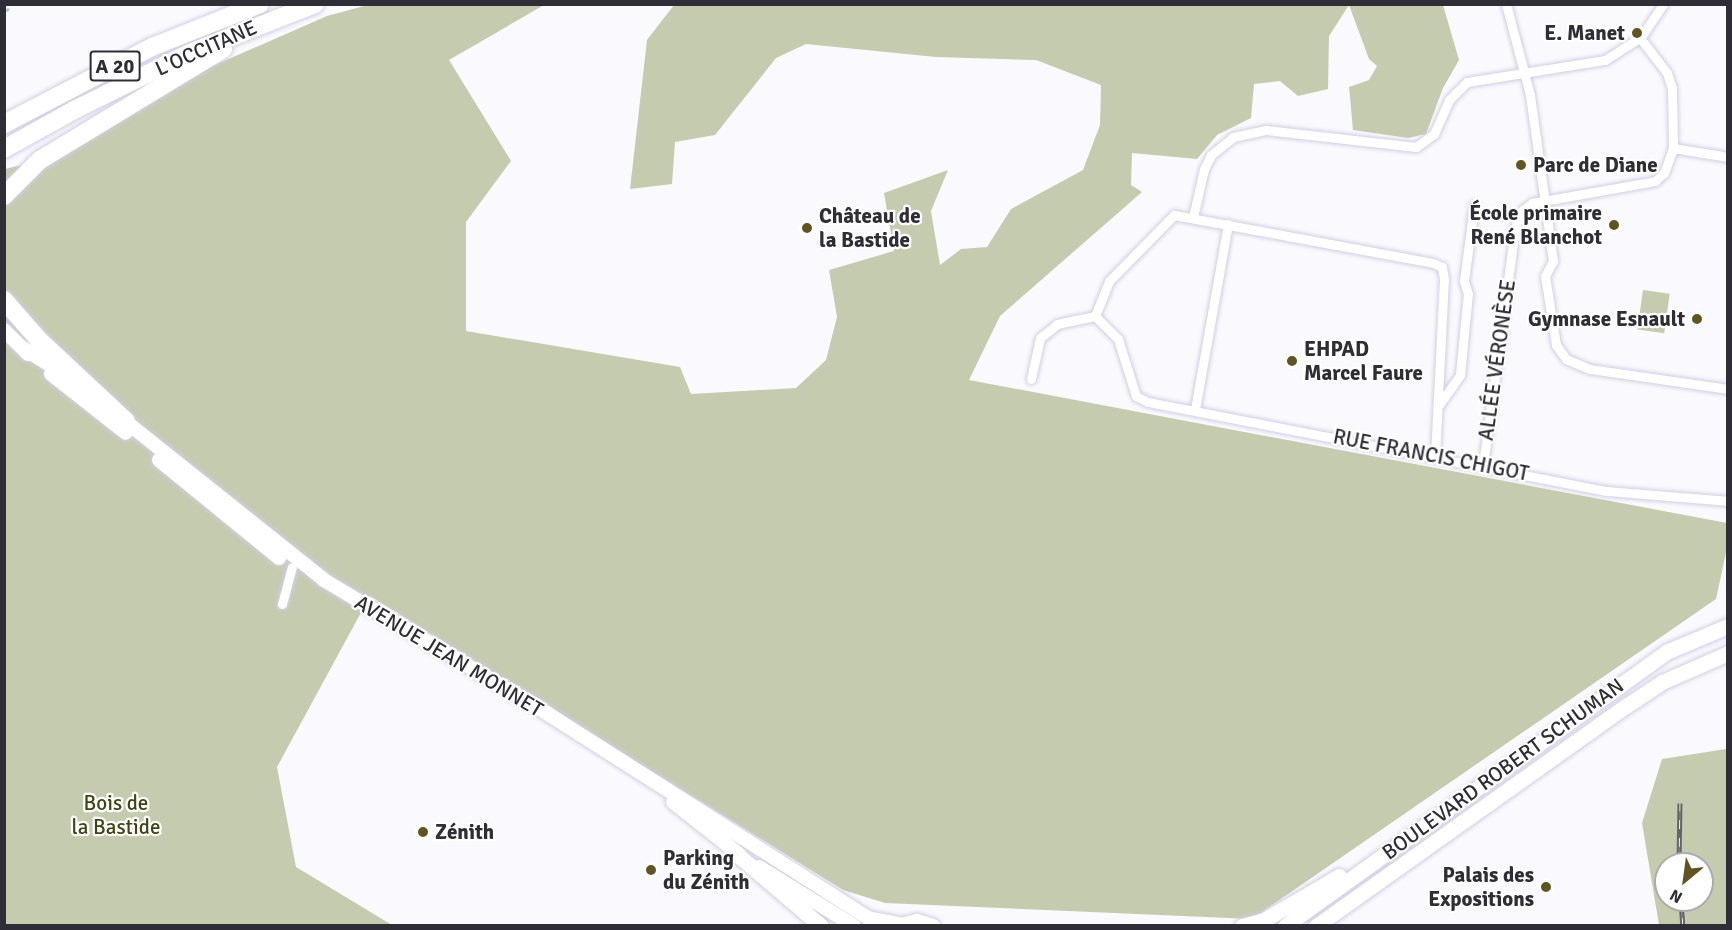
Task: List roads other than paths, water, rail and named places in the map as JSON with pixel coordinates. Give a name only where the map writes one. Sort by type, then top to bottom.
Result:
[{"type":"highway","name":"L'OCCITANE","points":[[4,124],[152,47],[264,13],[315,4]]},
{"type":"highway","name":"L'OCCITANE","points":[[4,149],[264,13]]},
{"type":"highway","points":[[4,196],[40,159],[264,13]]},
{"type":"highway","points":[[4,300],[45,346],[126,421]]},
{"type":"main road","name":"AVENUE JEAN MONNET","points":[[4,330],[32,359],[292,567],[383,626],[663,795],[732,850],[854,926]]},
{"type":"main road","name":"AVENUE JEAN MONNET","points":[[23,348],[56,368],[126,421],[333,586],[545,712],[868,918],[898,925],[917,921],[933,926]]},
{"type":"main road","name":"BOULEVARD ROBERT SCHUMAN","points":[[1285,926],[1666,652],[1728,626]]},
{"type":"main road","name":"BOULEVARD ROBERT SCHUMAN","points":[[1316,926],[1662,682],[1728,653]]},
{"type":"main road","points":[[1242,926],[1264,920],[1417,831]]},
{"type":"main road","points":[[732,850],[821,926]]},
{"type":"main road","points":[[1328,926],[1373,885]]},
{"type":"street","points":[[1506,4],[1526,73],[1553,261],[1545,276],[1553,335],[1562,353],[1574,364],[1728,389]]},
{"type":"street","points":[[1193,217],[1204,169],[1211,155],[1233,137],[1266,130],[1416,147],[1434,134],[1449,100],[1467,82],[1605,60],[1640,38],[1663,4]]},
{"type":"street","points":[[1640,38],[1667,73],[1672,88],[1673,148],[1728,157]]},
{"type":"street","name":"ALLÉE VÉRONÈSE","points":[[1483,465],[1515,226],[1523,210],[1532,203],[1655,181],[1664,173],[1673,148]]},
{"type":"street","points":[[1439,405],[1460,375],[1468,294],[1464,281],[1474,205]]},
{"type":"street","points":[[1031,379],[1040,338],[1057,324],[1095,316],[1109,281],[1157,232],[1174,215],[1193,217],[1442,267],[1439,405],[1435,456]]},
{"type":"street","points":[[1195,409],[1228,224]]},
{"type":"street","name":"RUE FRANCIS CHIGOT","points":[[1095,316],[1118,339],[1136,396],[1148,402],[1195,409],[1607,491],[1728,501]]},
{"type":"street","points":[[282,604],[292,567]]},
{"type":"waterway","points":[[4,11],[8,9]]},
{"type":"railway","points":[[1679,852],[1680,803]]},
{"type":"railway","points":[[1682,912],[1683,926]]},
{"type":"place","name":"E. Manet","points":[[1637,33]]},
{"type":"place","name":"Parc de Diane","points":[[1521,165]]},
{"type":"place","name":"École primaire René Blanchot","points":[[1614,225]]},
{"type":"place","name":"Château de la Bastide","points":[[807,228]]},
{"type":"place","name":"Gymnase Esnault","points":[[1697,319]]},
{"type":"place","name":"EHPAD Marcel Faure","points":[[1292,361]]},
{"type":"place","name":"Zénith","points":[[423,832]]},
{"type":"place","name":"Parking du Zénith","points":[[651,870]]},
{"type":"place","name":"Palais des Expositions","points":[[1546,887]]},
{"type":"park label","name":"Bois de la Bastide","points":[[116,815]]}]
